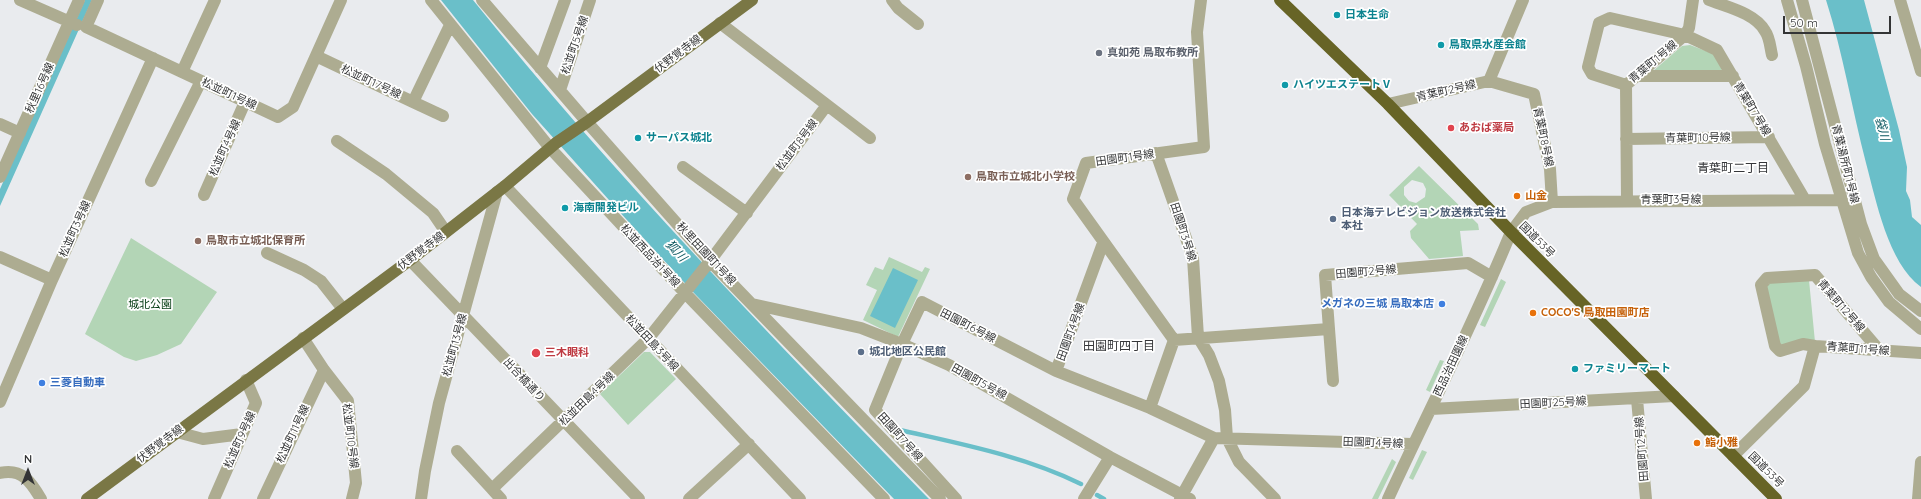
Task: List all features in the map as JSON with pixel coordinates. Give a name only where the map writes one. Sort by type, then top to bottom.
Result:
[{"type":"highway","name":"国道53号","points":[[1280,0],[1388,104],[1511,232],[1776,499]]},
{"type":"main road","name":"伏野覚寺線","points":[[87,499],[410,260],[501,189],[553,146],[752,0]]},
{"type":"street","name":"松並町1号線","points":[[20,0],[70,22],[86,27],[278,117],[293,107],[341,0]]},
{"type":"street","name":"秋里16号線","points":[[0,177],[79,0]]},
{"type":"street","points":[[86,27],[98,0]]},
{"type":"street","points":[[182,72],[215,0]]},
{"type":"street","name":"松並西品治1号線","points":[[431,0],[450,25],[553,146],[687,291],[884,499]]},
{"type":"street","name":"秋里田園町1号線","points":[[482,0],[560,90],[585,123],[709,262],[752,304],[940,499]]},
{"type":"street","points":[[540,68],[565,0]]},
{"type":"street","name":"松並町5号線","points":[[560,90],[590,0]]},
{"type":"street","points":[[892,0],[898,8],[918,24]]},
{"type":"street","name":"田園町1号線","points":[[1174,340],[1103,243],[1073,199],[1086,164],[1204,147],[1197,32],[1201,0]]},
{"type":"street","name":"青葉町2号線","points":[[1388,104],[1489,81],[1523,0]]},
{"type":"street","name":"青葉町1号線","points":[[1627,201],[1626,85],[1685,35],[1688,28],[1693,0]]},
{"type":"street","points":[[1709,0],[1741,12],[1759,23],[1768,35],[1772,55]]},
{"type":"street","points":[[1787,0],[1794,20],[1825,144],[1858,254],[1871,277],[1889,302],[1921,329]]},
{"type":"street","name":"青葉湯所町1号線","points":[[1802,0],[1860,224],[1874,259],[1899,294],[1921,311]]},
{"type":"street","points":[[1900,0],[1921,71]]},
{"type":"street","name":"青葉町7号線","points":[[1626,85],[1592,74],[1588,67],[1599,23],[1610,18],[1685,35],[1717,50],[1805,200]]},
{"type":"street","points":[[720,23],[870,138]]},
{"type":"street","name":"松並町17号線","points":[[316,56],[413,102],[450,25]]},
{"type":"street","name":"松並町3号線","points":[[0,402],[52,280],[152,58]]},
{"type":"street","points":[[1637,76],[1733,76]]},
{"type":"street","points":[[151,181],[201,81]]},
{"type":"street","name":"青葉町8号線","points":[[1489,81],[1534,94],[1550,169],[1552,202]]},
{"type":"street","name":"松並町4号線","points":[[204,195],[245,102]]},
{"type":"street","points":[[413,102],[443,116]]},
{"type":"street","name":"松並町8号線","points":[[687,291],[827,105]]},
{"type":"street","points":[[0,124],[20,133]]},
{"type":"street","name":"青葉町10号線","points":[[1626,139],[1769,137]]},
{"type":"street","points":[[337,140],[386,174],[434,213],[446,232]]},
{"type":"street","name":"田園町3号線","points":[[1156,153],[1193,258],[1198,337]]},
{"type":"street","points":[[683,167],[747,212]]},
{"type":"street","name":"松並町13号線","points":[[421,499],[425,471],[439,404],[501,189]]},
{"type":"street","name":"松並田島3号線","points":[[501,189],[648,339],[800,499]]},
{"type":"street","name":"青葉町3号線","points":[[1511,232],[1526,212],[1552,202],[1842,200]]},
{"type":"street","name":"西品治田園線","points":[[1388,499],[1412,444],[1431,409],[1492,277],[1511,232]]},
{"type":"street","name":"田園町4号線","points":[[1103,243],[1056,371],[1150,408],[1214,438],[1412,444]]},
{"type":"street","points":[[267,253],[304,270],[321,282],[343,309]]},
{"type":"street","points":[[0,257],[52,280]]},
{"type":"street","name":"出合橋通り","points":[[410,260],[464,314],[564,422],[639,499]]},
{"type":"street","name":"田園町2号線","points":[[1329,329],[1325,275],[1468,263],[1492,277]]},
{"type":"street","name":"青葉町12号線","points":[[1815,346],[1803,344],[1780,351],[1775,346],[1761,285],[1767,278],[1815,275],[1880,350]]},
{"type":"street","name":"松並田島4号線","points":[[492,489],[564,422],[648,339],[687,291]]},
{"type":"street","name":"田園町6号線","points":[[902,344],[922,302],[1056,371]]},
{"type":"street","name":"田園町5号線","points":[[752,304],[861,328],[949,365],[1184,498]]},
{"type":"street","points":[[1150,408],[1174,340],[1198,337],[1329,329],[1333,380]]},
{"type":"street","points":[[1198,337],[1209,355],[1219,381],[1225,410],[1227,438],[1239,462],[1275,499]]},
{"type":"street","name":"松並町10号線","points":[[303,338],[324,370],[348,401],[356,483],[351,498]]},
{"type":"street","name":"田園町7号線","points":[[902,344],[875,410],[956,499]]},
{"type":"street","name":"青葉町11号線","points":[[1733,456],[1804,386],[1815,346],[1921,353]]},
{"type":"street","name":"松並町11号線","points":[[263,499],[324,370]]},
{"type":"street","name":"松並町9号線","points":[[214,499],[256,403],[246,380]]},
{"type":"street","name":"田園町25号線","points":[[1431,409],[1674,396]]},
{"type":"street","name":"田園町12号線","points":[[1638,399],[1646,499]]},
{"type":"street","points":[[177,432],[203,439],[242,434]]},
{"type":"street","points":[[1184,498],[1214,438]]},
{"type":"street","points":[[690,499],[749,444]]},
{"type":"street","points":[[457,451],[501,499]]},
{"type":"street","points":[[1084,499],[1110,457]]},
{"type":"street","points":[[1918,499],[1921,462]]},
{"type":"street","points":[[0,473],[10,472],[23,474],[32,483],[41,499]]},
{"type":"green space","points":[[1690,45],[1714,54],[1722,69],[1720,73],[1653,71],[1682,46]]},
{"type":"green space","points":[[1419,166],[1478,224],[1479,230],[1460,231],[1463,256],[1429,259],[1411,238],[1410,231],[1417,224],[1389,195]],"holes":[[[1412,180],[1423,183],[1426,189],[1425,197],[1416,203],[1409,201],[1404,195],[1404,187]]]},
{"type":"green space","name":"城北公園","points":[[131,238],[217,292],[181,344],[157,355],[136,361],[124,357],[85,334]]},
{"type":"green space","points":[[889,257],[922,272],[925,267],[930,269],[898,337],[863,320],[877,290],[866,285],[875,267],[883,270]]},
{"type":"green space","points":[[1501,279],[1506,282],[1485,327],[1480,325]]},
{"type":"green space","points":[[1809,280],[1815,342],[1783,345],[1778,342],[1766,288],[1770,282]]},
{"type":"green space","points":[[644,352],[650,352],[676,379],[628,425],[600,394]]},
{"type":"green space","points":[[1440,360],[1444,361],[1430,392],[1426,390]]},
{"type":"green space","points":[[1422,450],[1427,452],[1413,480],[1409,478]]},
{"type":"green space","points":[[1392,459],[1396,462],[1378,499],[1372,499]]},
{"type":"water","points":[[85,0],[92,0],[0,206],[0,189]]},
{"type":"water","name":"狐川","points":[[441,0],[473,0],[638,193],[811,377],[929,499],[894,499],[693,292],[626,219],[532,114]]},
{"type":"water","name":"袋川","points":[[1826,0],[1864,0],[1899,130],[1907,167],[1906,191],[1910,200],[1912,217],[1921,225],[1921,287],[1900,263],[1885,230],[1879,212]]},
{"type":"water","points":[[893,268],[918,280],[895,328],[870,316]]},
{"type":"waterway","points":[[900,430],[1015,458],[1059,474],[1081,484]]},
{"type":"waterway","points":[[1097,495],[1104,499]]},
{"type":"place","name":"日本生命","points":[[1337,15]]},
{"type":"place","name":"鳥取県水産会館","points":[[1441,45]]},
{"type":"place","name":"真如苑 鳥取布教所","points":[[1099,53]]},
{"type":"place","name":"ハイツエステートⅤ","points":[[1285,85]]},
{"type":"place","name":"あおば薬局","points":[[1451,128]]},
{"type":"place","name":"サーパス城北","points":[[638,138]]},
{"type":"place","name":"鳥取市立城北小学校","points":[[968,177]]},
{"type":"place","name":"山金","points":[[1517,196]]},
{"type":"place","name":"海南開発ビル","points":[[565,208]]},
{"type":"place","name":"日本海テレビジョン放送株式会社 本社","points":[[1333,219]]},
{"type":"place","name":"鳥取市立城北保育所","points":[[198,241]]},
{"type":"place","name":"メガネの三城 鳥取本店","points":[[1442,304]]},
{"type":"place","name":"COCO'S 鳥取田園町店","points":[[1533,313]]},
{"type":"place","name":"城北地区公民館","points":[[861,352]]},
{"type":"place","name":"三木眼科","points":[[536,353]]},
{"type":"place","name":"ファミリーマート","points":[[1575,369]]},
{"type":"place","name":"三菱自動車","points":[[42,383]]},
{"type":"place","name":"鮨小雅","points":[[1697,443]]},
{"type":"district","name":"青葉町二丁目","points":[[1733,168]]},
{"type":"district","name":"田園町四丁目","points":[[1119,346]]}]
